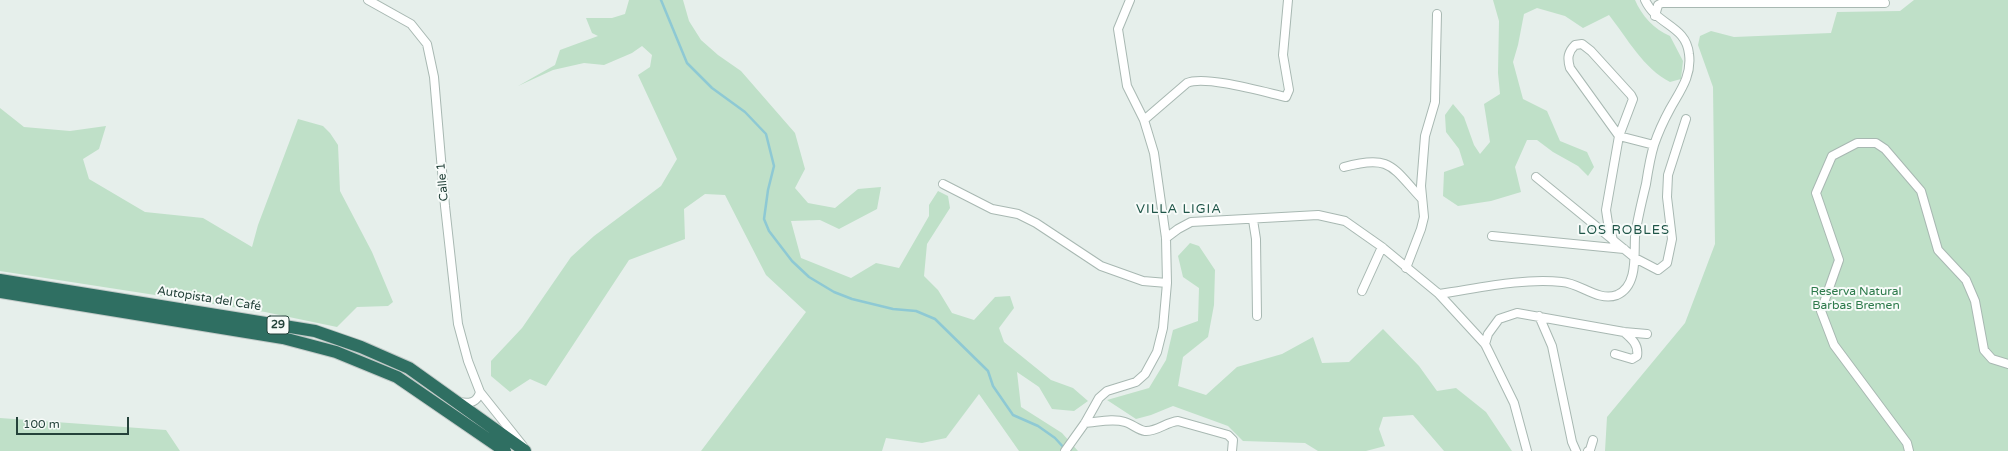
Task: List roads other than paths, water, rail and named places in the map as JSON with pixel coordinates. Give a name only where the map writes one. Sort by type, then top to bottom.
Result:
[{"type":"highway","name":"Autopista del Café","points":[[0,280],[315,331],[362,346],[409,368],[526,451]]},
{"type":"highway","name":"29","points":[[0,292],[283,338],[336,352],[397,377],[505,451]]},
{"type":"street","name":"Calle 1","points":[[368,0],[411,24],[427,44],[431,57],[458,324],[468,361],[480,392],[526,451]]},
{"type":"street","points":[[1065,451],[1072,439],[1085,423],[1099,398],[1107,391],[1136,382],[1148,368],[1158,352],[1163,328],[1167,283],[1166,238],[1154,153],[1144,120],[1127,86],[1118,29],[1130,0]]},
{"type":"street","points":[[1144,120],[1187,83],[1194,80],[1224,84],[1286,97],[1290,90],[1283,55],[1288,0]]},
{"type":"street","points":[[1439,294],[1529,280],[1564,282],[1596,294],[1617,295],[1624,290],[1632,276],[1635,258],[1635,238],[1654,145],[1670,110],[1684,88],[1689,70],[1690,55],[1687,43],[1681,34],[1655,16],[1645,0]]},
{"type":"street","points":[[1655,16],[1658,5],[1662,3],[1885,3]]},
{"type":"street","points":[[1406,268],[1424,217],[1422,199],[1425,136],[1435,102],[1437,14]]},
{"type":"street","points":[[1613,240],[1608,224],[1606,210],[1619,136],[1632,99],[1631,95],[1591,51],[1582,44],[1575,45],[1569,53],[1568,60],[1570,68],[1619,136],[1654,145]]},
{"type":"street","points":[[1536,177],[1635,258],[1658,270],[1668,263],[1672,239],[1666,197],[1668,175],[1686,119]]},
{"type":"street","points":[[1909,451],[1907,443],[1834,345],[1821,311],[1839,260],[1816,193],[1832,156],[1857,143],[1876,143],[1885,149],[1916,185],[1921,192],[1938,250],[1966,280],[1975,301],[1984,350],[1992,359],[2008,364]]},
{"type":"street","points":[[1344,167],[1365,161],[1382,162],[1393,168],[1422,199]]},
{"type":"street","points":[[943,184],[992,209],[1018,214],[1036,223],[1101,266],[1143,281],[1167,283]]},
{"type":"street","points":[[1166,238],[1191,222],[1253,220],[1318,215],[1345,221],[1382,247],[1439,294],[1485,344],[1514,403],[1527,451]]},
{"type":"street","points":[[1253,220],[1256,239],[1257,316]]},
{"type":"street","points":[[1492,236],[1624,249]]},
{"type":"street","points":[[1362,291],[1382,247]]},
{"type":"street","points":[[1485,344],[1488,334],[1499,319],[1517,313],[1624,332],[1647,334]]},
{"type":"street","points":[[1539,316],[1552,346],[1572,442],[1576,451]]},
{"type":"street","points":[[1615,354],[1632,359],[1637,356],[1638,350],[1635,344],[1624,332]]},
{"type":"street","points":[[455,401],[468,404],[474,402],[479,398],[480,392]]},
{"type":"street","points":[[1085,423],[1119,421],[1125,422],[1144,431],[1154,430],[1171,422],[1178,422],[1228,435],[1233,440],[1232,451]]},
{"type":"street","points":[[1588,451],[1590,450],[1593,440]]},
{"type":"waterway","points":[[661,0],[687,63],[712,88],[745,112],[766,134],[774,166],[768,190],[764,219],[769,231],[792,261],[809,277],[834,292],[852,299],[893,309],[916,311],[935,319],[988,371],[993,386],[1013,415],[1038,426],[1055,438],[1065,449]]},
{"type":"district","name":"VILLA LIGIA","points":[[1179,210]]},
{"type":"district","name":"LOS ROBLES","points":[[1624,231]]},
{"type":"park label","name":"Reserva Natural Barbas Bremen","points":[[1856,299]]}]
